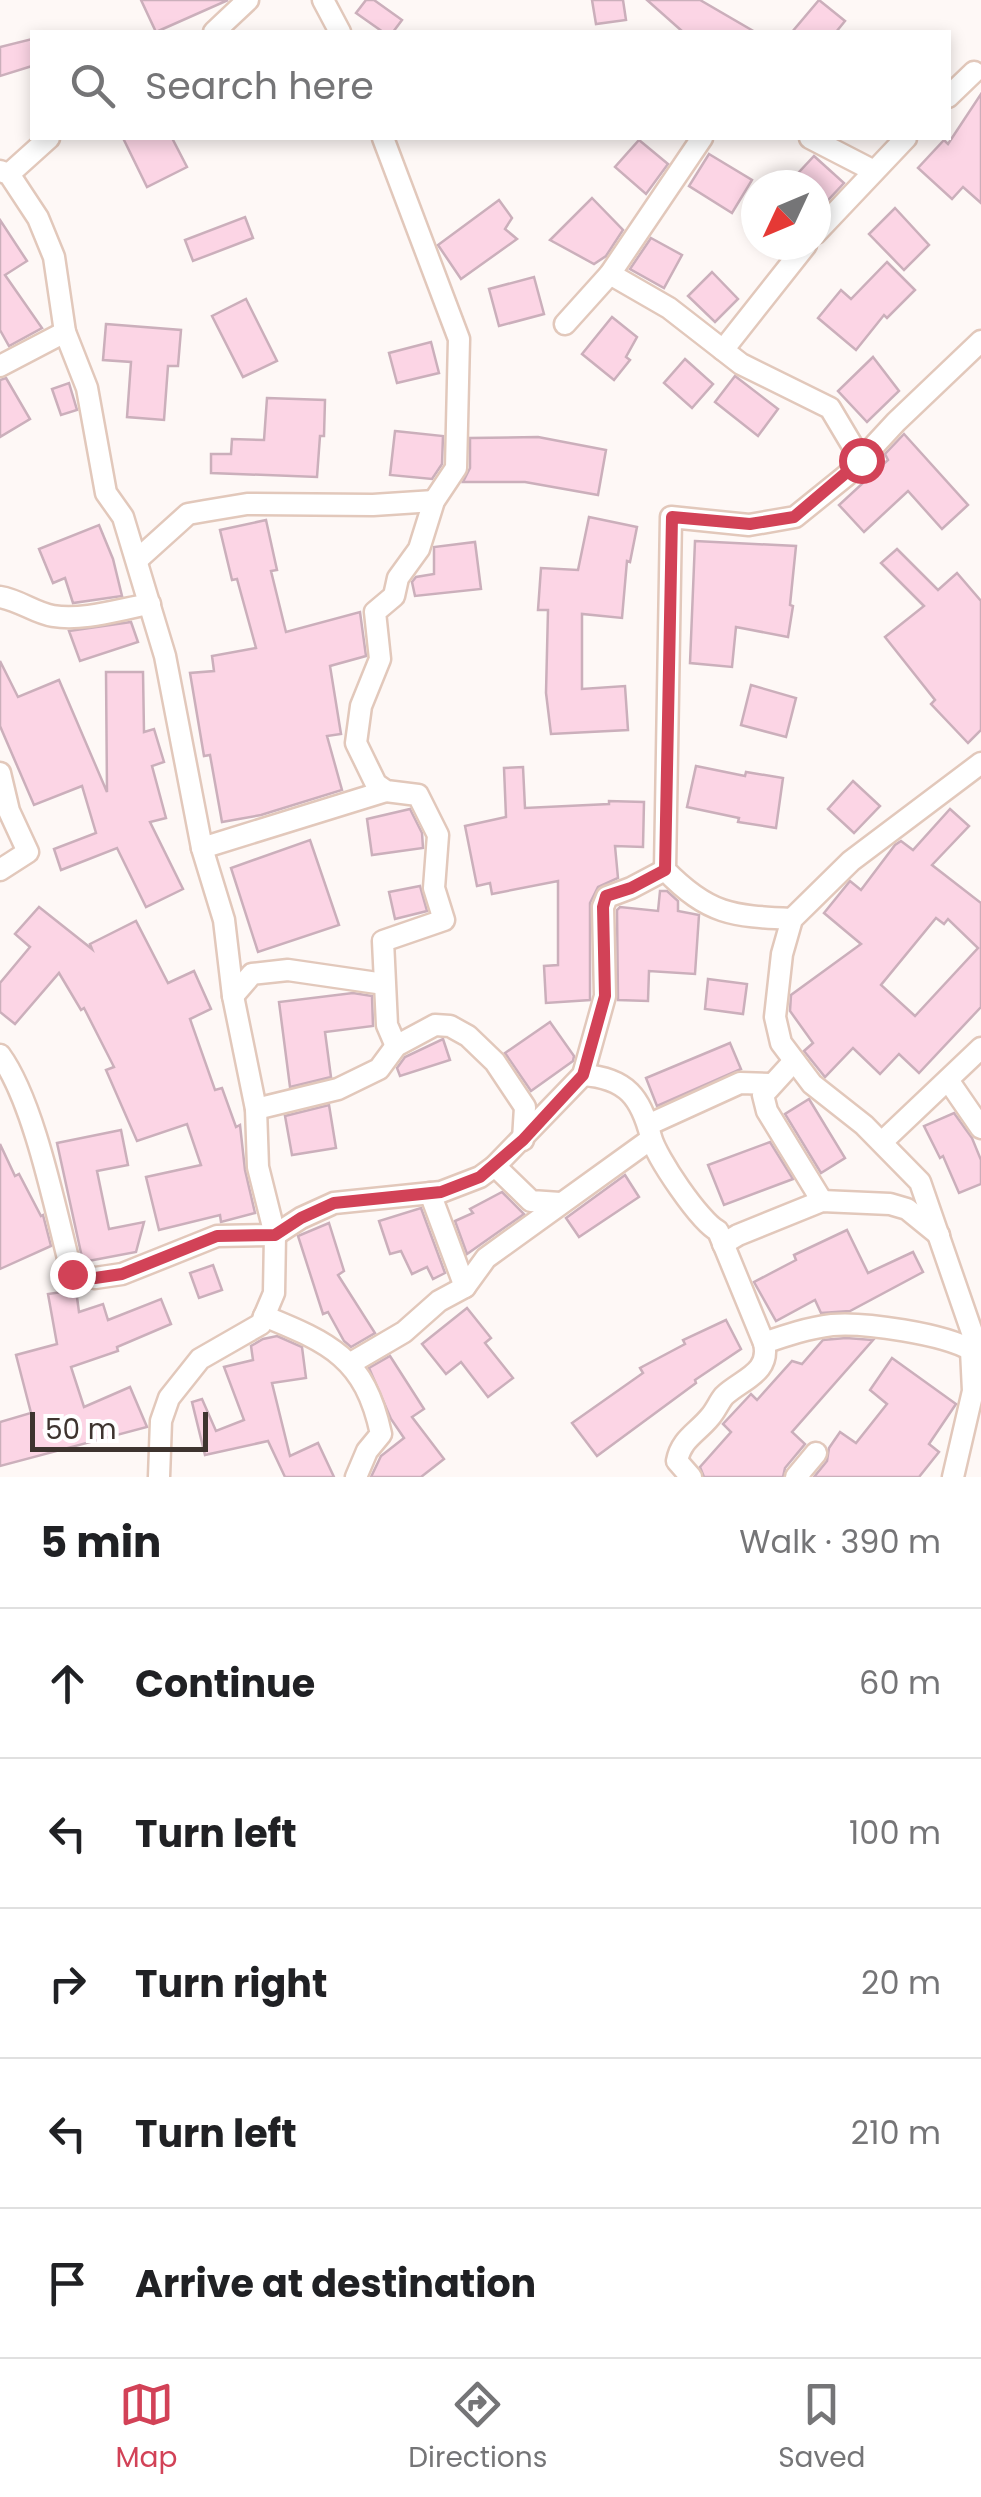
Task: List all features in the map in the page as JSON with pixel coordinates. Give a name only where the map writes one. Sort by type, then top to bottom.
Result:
[{"type":"street","points":[[216,30],[248,0]]},
{"type":"street","points":[[323,0],[339,30]]},
{"type":"street","points":[[951,94],[974,72]]},
{"type":"street","points":[[46,140],[4,172],[38,218],[54,257],[66,332],[87,388],[106,493],[123,517],[166,656],[202,848],[224,920],[233,996],[256,1109],[258,1168],[275,1235],[274,1293],[261,1324],[200,1359],[169,1398],[160,1421],[158,1477]]},
{"type":"street","points":[[384,140],[459,339],[456,468],[434,501],[419,548],[398,578],[394,596],[375,612],[380,659],[361,706],[356,743],[376,784],[386,790],[418,795],[438,835],[434,888],[444,920],[384,942],[387,1025],[396,1046]]},
{"type":"street","points":[[565,324],[610,274],[701,140]]},
{"type":"street","points":[[814,140],[874,171]]},
{"type":"street","points":[[831,217],[904,140]]},
{"type":"street","points":[[722,350],[794,260]]},
{"type":"street","points":[[610,274],[669,308],[741,364],[830,408],[861,460]]},
{"type":"street","points":[[0,366],[66,332]]},
{"type":"street","points":[[792,919],[732,916],[684,890],[665,870],[672,517],[750,524],[794,517],[861,460],[981,341]]},
{"type":"street","points":[[137,560],[188,514],[247,504],[373,505],[434,501]]},
{"type":"street","points":[[0,597],[18,600],[51,616],[85,615],[150,604]]},
{"type":"street","points":[[954,1477],[973,1391],[976,1342],[920,1182],[882,1142],[812,1084],[780,1044],[775,1017],[782,954],[792,919],[850,861],[981,763]]},
{"type":"street","points":[[0,773],[9,811],[28,852],[0,870]]},
{"type":"street","points":[[202,848],[386,790]]},
{"type":"street","points":[[0,1056],[9,1068],[36,1140],[72,1274],[95,1278],[122,1274],[217,1236],[275,1235],[334,1203],[430,1193],[480,1177],[495,1166],[583,1075],[605,996],[606,896],[665,870]]},
{"type":"street","points":[[233,996],[252,974],[288,970],[384,984]]},
{"type":"street","points":[[256,1109],[338,1088],[380,1069],[396,1046],[435,1025],[450,1026],[468,1036],[495,1062],[525,1107],[523,1140]]},
{"type":"street","points":[[882,1142],[981,1048]]},
{"type":"street","points":[[794,1061],[763,1095],[767,1111],[822,1202]]},
{"type":"street","points":[[583,1075],[600,1076],[630,1091],[643,1108],[650,1131],[696,1213],[707,1226],[718,1231],[764,1343],[764,1364],[724,1396],[710,1417],[680,1446],[678,1460],[691,1477]]},
{"type":"street","points":[[948,1080],[981,1128]]},
{"type":"street","points":[[351,1363],[404,1332],[439,1301],[465,1286],[486,1258],[650,1131],[740,1083],[770,1084]]},
{"type":"street","points":[[495,1166],[531,1201],[560,1203]]},
{"type":"street","points":[[430,1193],[465,1286]]},
{"type":"street","points":[[723,1244],[738,1234],[822,1202],[890,1204],[907,1209],[940,1236]]},
{"type":"street","points":[[264,1316],[319,1339],[351,1363],[377,1412],[381,1434],[367,1451],[356,1477]]},
{"type":"street","points":[[764,1343],[802,1330],[838,1324],[976,1342]]},
{"type":"street","points":[[796,1477],[816,1453]]},
{"type":"building","points":[[141,0],[228,0],[160,30],[155,30]]},
{"type":"building","points":[[366,0],[374,0],[402,20],[394,30],[380,30],[356,13]]},
{"type":"building","points":[[592,0],[623,0],[626,20],[596,24]]},
{"type":"building","points":[[647,0],[700,0],[752,30],[681,30]]},
{"type":"building","points":[[819,0],[845,21],[838,30],[794,30]]},
{"type":"building","points":[[30,40],[30,67],[0,76],[0,47]]},
{"type":"building","points":[[981,94],[981,203],[963,187],[952,199],[918,168],[944,140],[948,144]]},
{"type":"building","points":[[124,140],[173,140],[187,167],[147,187]]},
{"type":"building","points":[[639,140],[668,164],[646,194],[615,167]]},
{"type":"building","points":[[709,154],[741,173],[741,198],[732,213],[689,186]]},
{"type":"building","points":[[814,156],[830,170],[801,170]]},
{"type":"building","points":[[831,171],[844,183],[831,197]]},
{"type":"building","points":[[592,198],[623,230],[606,256],[594,264],[550,240]]},
{"type":"building","points":[[499,200],[512,218],[505,229],[517,239],[461,279],[438,245]]},
{"type":"building","points":[[895,208],[929,245],[904,270],[869,234]]},
{"type":"building","points":[[245,217],[253,238],[193,261],[185,240]]},
{"type":"building","points":[[0,220],[27,261],[5,275],[42,328],[9,346],[0,330]]},
{"type":"building","points":[[651,238],[682,255],[664,288],[630,269]]},
{"type":"building","points":[[887,262],[915,290],[887,318],[884,315],[856,350],[818,318],[841,290],[851,299]]},
{"type":"building","points":[[712,272],[738,299],[715,322],[688,296]]},
{"type":"building","points":[[534,277],[544,314],[499,326],[489,289]]},
{"type":"building","points":[[246,299],[277,361],[243,377],[212,316]]},
{"type":"building","points":[[612,317],[637,337],[626,357],[630,360],[614,380],[582,354]]},
{"type":"building","points":[[106,324],[181,330],[178,366],[168,366],[164,420],[127,417],[131,362],[103,360]]},
{"type":"building","points":[[431,342],[439,373],[397,383],[389,353]]},
{"type":"building","points":[[873,357],[899,391],[867,422],[838,391]]},
{"type":"building","points":[[685,359],[713,384],[692,408],[664,383]]},
{"type":"building","points":[[735,376],[778,409],[758,436],[715,402]]},
{"type":"building","points":[[6,378],[30,419],[0,437],[0,380]]},
{"type":"building","points":[[69,383],[77,410],[61,415],[52,389]]},
{"type":"building","points":[[267,398],[325,400],[317,477],[211,473],[211,454],[231,454],[232,439],[264,440]]},
{"type":"building","points":[[395,431],[443,436],[442,464],[432,479],[390,475]]},
{"type":"building","points":[[904,434],[968,505],[942,529],[908,491],[864,532],[839,505],[888,460],[885,454]]},
{"type":"building","points":[[538,437],[606,450],[598,495],[525,482],[463,482],[470,468],[470,438]]},
{"type":"building","points":[[589,517],[637,527],[630,562],[627,561],[622,618],[582,614],[582,689],[625,686],[628,730],[551,734],[546,693],[548,610],[538,610],[541,568],[578,570]]},
{"type":"building","points":[[266,520],[277,570],[271,571],[286,632],[360,612],[366,656],[330,666],[341,734],[327,736],[342,790],[261,815],[222,822],[210,755],[204,756],[190,673],[214,671],[212,656],[256,648],[237,579],[232,580],[220,530]]},
{"type":"building","points":[[99,525],[122,596],[73,603],[65,578],[53,583],[39,549]]},
{"type":"building","points":[[695,541],[796,546],[788,637],[736,627],[732,667],[690,663]]},
{"type":"building","points":[[475,542],[481,589],[415,596],[412,582],[416,577],[434,574],[434,547]]},
{"type":"building","points":[[897,549],[938,590],[957,573],[981,601],[981,730],[968,743],[931,704],[935,700],[885,637],[924,606],[881,563]]},
{"type":"building","points":[[131,622],[138,642],[80,661],[69,631]]},
{"type":"building","points":[[0,661],[18,697],[59,680],[107,792],[106,672],[143,672],[144,732],[154,729],[164,762],[152,766],[166,818],[150,822],[183,889],[146,907],[117,848],[61,870],[54,849],[96,833],[82,786],[34,805],[0,726]]},
{"type":"building","points":[[751,685],[796,698],[786,737],[741,725]]},
{"type":"building","points":[[696,766],[745,776],[746,772],[783,778],[776,828],[687,807]]},
{"type":"building","points":[[523,767],[525,808],[644,802],[643,847],[615,846],[618,878],[598,887],[590,903],[590,1000],[546,1003],[544,966],[558,965],[558,881],[492,894],[490,883],[477,886],[465,826],[506,817],[504,768]]},
{"type":"building","points":[[853,781],[880,806],[854,833],[828,809]]},
{"type":"building","points":[[410,809],[422,833],[423,848],[372,855],[367,819]]},
{"type":"building","points":[[950,809],[969,826],[932,865],[981,903],[981,1007],[919,1073],[899,1054],[880,1074],[853,1048],[825,1077],[804,1051],[813,1043],[790,1011],[791,995],[861,944],[824,913],[850,881],[861,890],[901,841],[913,850]],"holes":[[[936,918],[944,924],[948,919],[978,948],[915,1016],[881,985]]]},
{"type":"building","points":[[310,840],[339,925],[258,952],[231,868]]},
{"type":"building","points":[[420,886],[427,911],[395,919],[389,892]]},
{"type":"building","points":[[660,891],[667,891],[678,901],[678,911],[699,915],[695,974],[649,971],[648,1001],[618,1000],[617,910],[620,907],[658,911]]},
{"type":"building","points":[[39,907],[92,949],[90,944],[136,921],[168,983],[194,971],[211,1009],[190,1019],[215,1090],[222,1088],[236,1127],[240,1125],[255,1213],[221,1222],[220,1215],[159,1230],[146,1177],[201,1165],[187,1124],[137,1141],[106,1070],[114,1067],[84,1008],[81,1010],[59,973],[15,1024],[0,1012],[0,983],[30,947],[15,934]]},
{"type":"building","points":[[708,979],[747,984],[743,1014],[705,1009]]},
{"type":"building","points":[[353,993],[372,996],[373,1026],[325,1032],[331,1077],[290,1087],[279,1002]]},
{"type":"building","points":[[550,1022],[574,1056],[573,1061],[531,1091],[505,1053]]},
{"type":"building","points":[[443,1039],[450,1060],[400,1076],[397,1068],[405,1057]]},
{"type":"building","points":[[730,1043],[741,1069],[657,1106],[646,1078]]},
{"type":"building","points":[[809,1099],[845,1158],[821,1173],[785,1114]]},
{"type":"building","points":[[329,1105],[336,1148],[292,1155],[285,1116]]},
{"type":"building","points":[[954,1113],[972,1138],[981,1160],[981,1184],[959,1193],[924,1126]]},
{"type":"building","points":[[121,1130],[128,1165],[97,1171],[109,1229],[144,1222],[136,1252],[83,1262],[57,1143]]},
{"type":"building","points":[[770,1142],[793,1179],[724,1205],[708,1165]]},
{"type":"building","points":[[0,1144],[15,1176],[19,1174],[43,1215],[51,1246],[0,1269]]},
{"type":"building","points":[[625,1175],[639,1197],[579,1237],[566,1218]]},
{"type":"building","points":[[502,1192],[524,1214],[467,1254],[455,1221]]},
{"type":"building","points":[[421,1208],[445,1273],[433,1279],[427,1267],[412,1274],[401,1251],[390,1254],[379,1221]]},
{"type":"building","points":[[329,1223],[344,1271],[338,1275],[375,1333],[351,1347],[328,1312],[323,1314],[298,1236]]},
{"type":"building","points":[[847,1230],[868,1273],[913,1252],[923,1272],[850,1311],[821,1313],[815,1300],[776,1321],[754,1282],[796,1260],[794,1255]]},
{"type":"building","points":[[213,1265],[222,1290],[199,1298],[190,1273]]},
{"type":"building","points":[[76,1290],[79,1312],[103,1304],[108,1320],[161,1299],[171,1324],[117,1347],[118,1351],[71,1367],[84,1407],[130,1387],[147,1427],[0,1466],[0,1422],[31,1413],[16,1355],[57,1344],[48,1294]]},
{"type":"building","points":[[467,1308],[491,1338],[485,1343],[513,1378],[488,1397],[461,1362],[446,1374],[422,1344]]},
{"type":"building","points":[[726,1320],[741,1349],[597,1456],[572,1423],[643,1373],[640,1368],[685,1344],[683,1340]]},
{"type":"building","points":[[277,1336],[302,1347],[306,1378],[272,1383],[290,1456],[318,1443],[334,1477],[285,1477],[268,1441],[205,1455],[192,1402],[202,1399],[216,1431],[244,1420],[224,1367],[253,1360],[251,1346]]},
{"type":"building","points":[[823,1340],[873,1340],[792,1432],[805,1444],[785,1468],[783,1477],[704,1477],[700,1467],[731,1432],[723,1424],[751,1394],[757,1400],[792,1361],[802,1364]]},
{"type":"building","points":[[390,1356],[424,1409],[412,1417],[444,1459],[421,1477],[371,1477],[381,1456],[404,1438],[391,1419],[369,1368]]},
{"type":"building","points":[[892,1358],[956,1404],[929,1444],[939,1452],[919,1477],[814,1477],[827,1461],[829,1448],[840,1432],[856,1443],[887,1404],[870,1390]]},
{"type":"route","points":[[72,1274],[95,1278],[122,1274],[217,1236],[275,1235],[334,1203],[441,1192],[480,1177],[523,1140],[583,1075],[605,996],[606,896],[665,870],[672,517],[750,524],[794,517],[861,460]]}]
